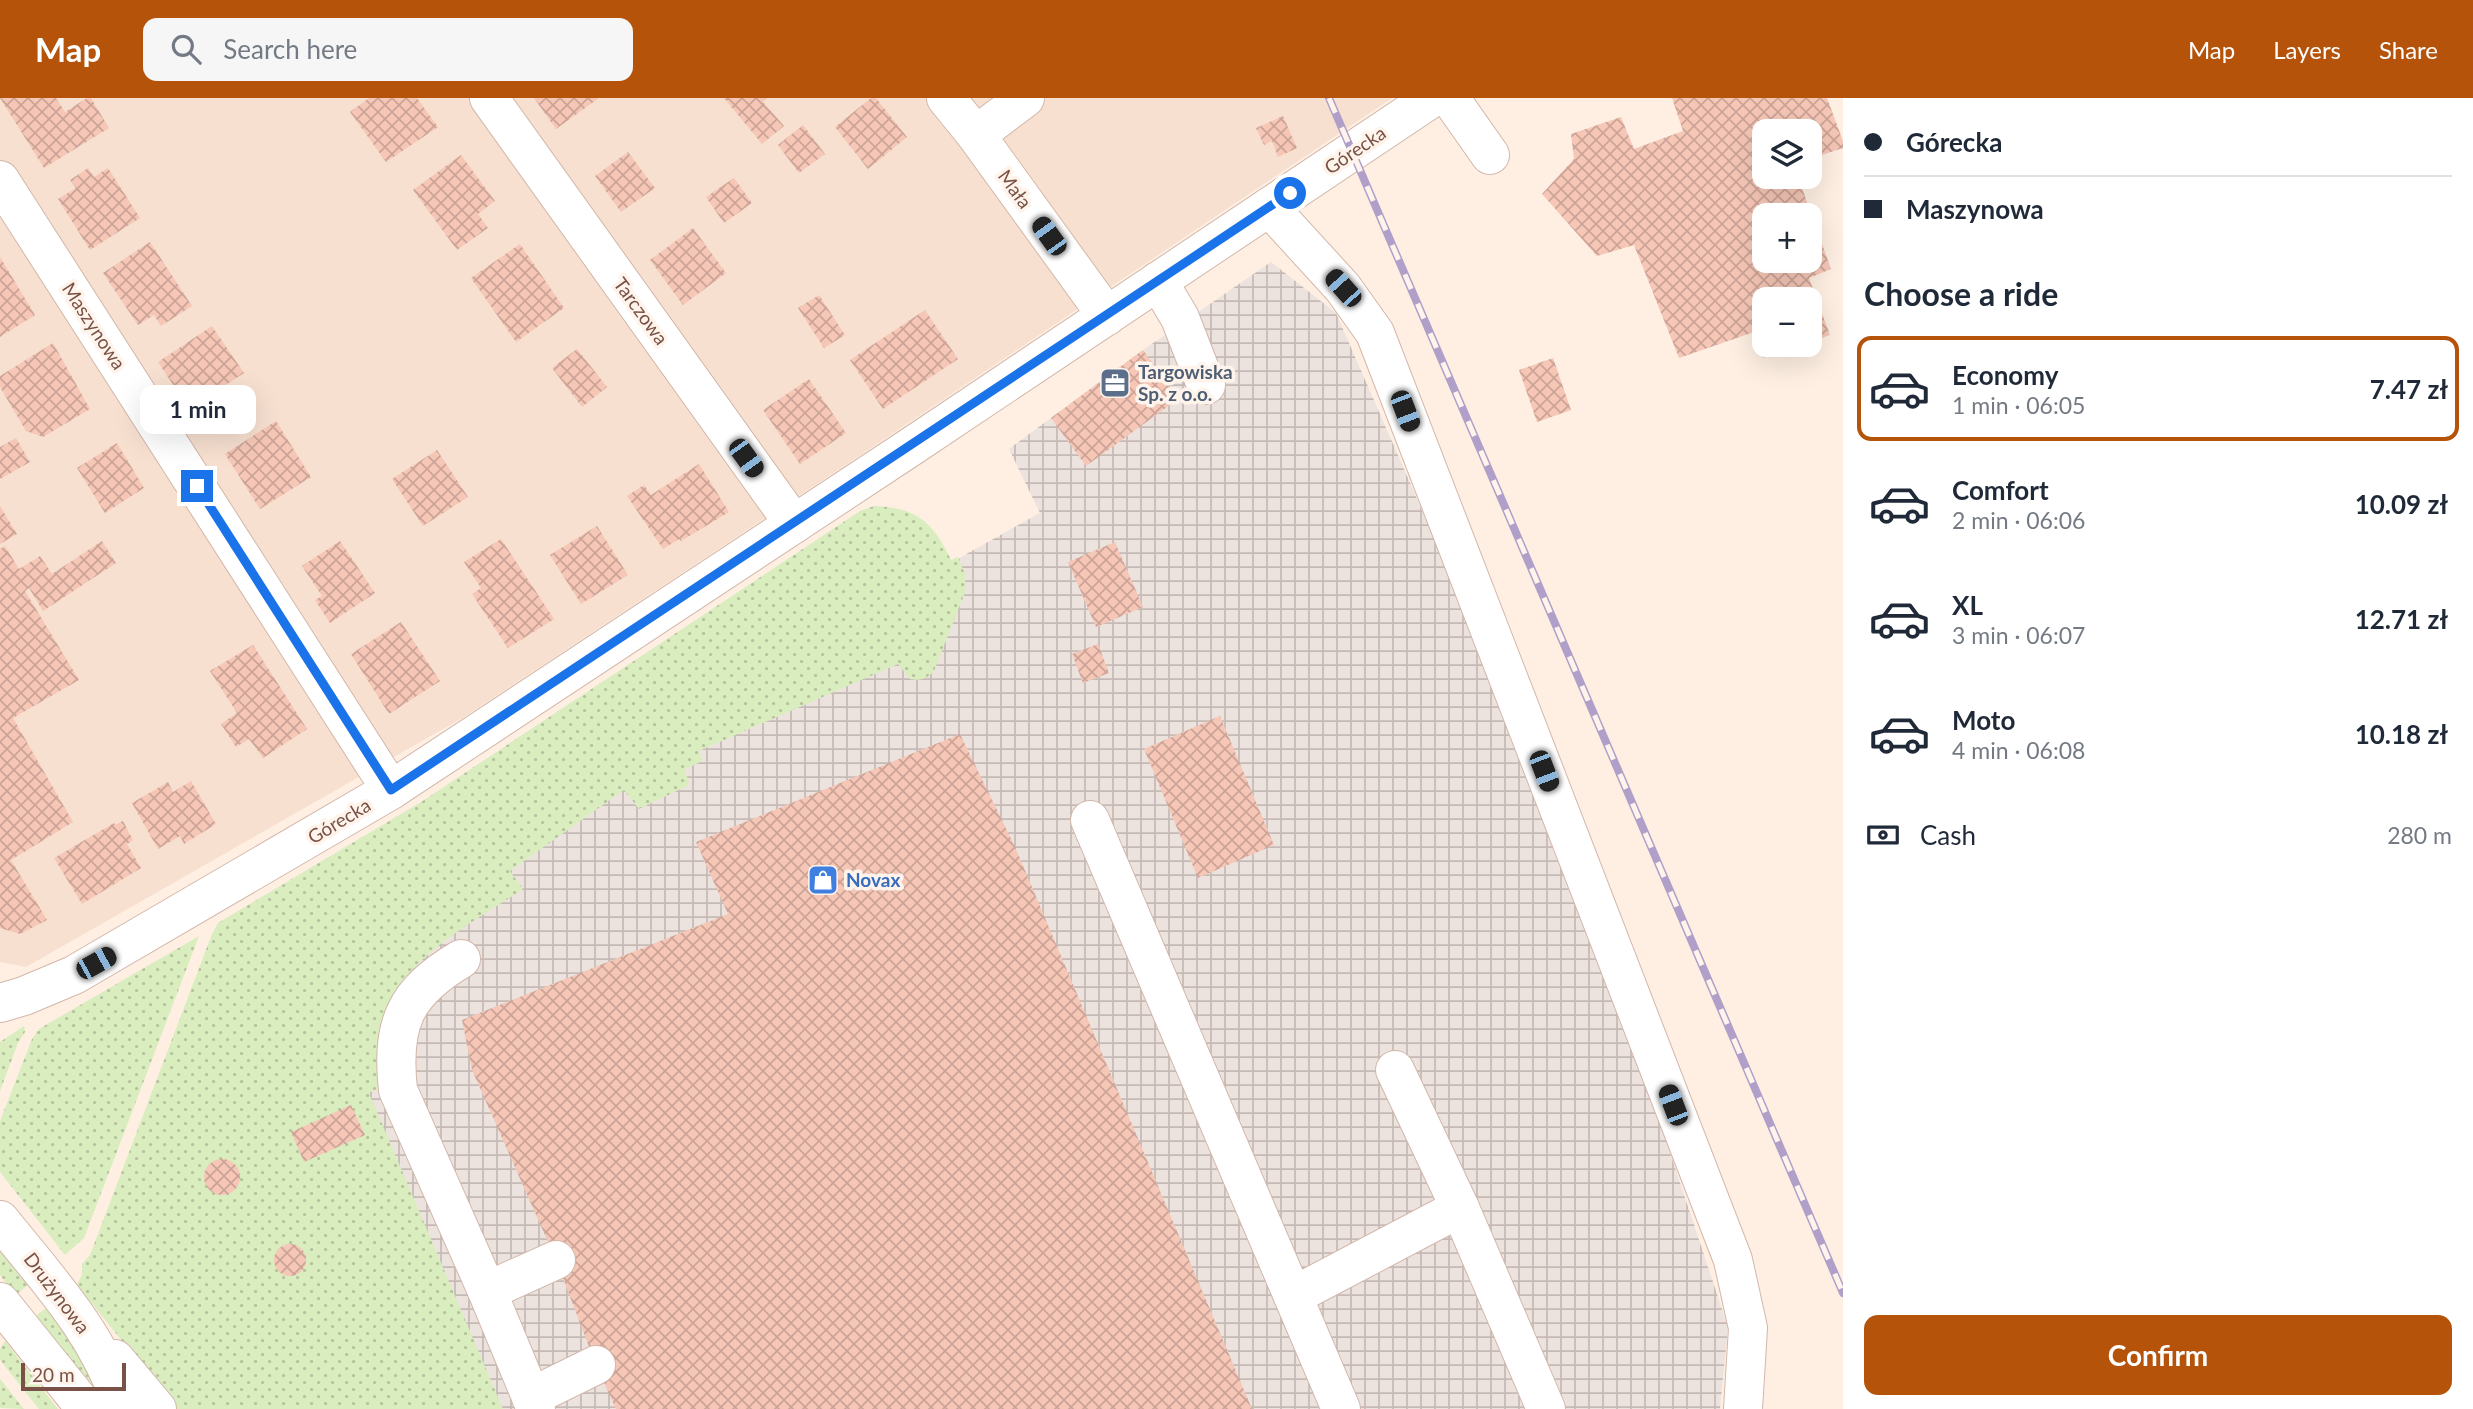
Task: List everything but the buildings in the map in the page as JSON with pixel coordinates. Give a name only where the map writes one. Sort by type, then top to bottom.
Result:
[{"type":"street","name":"Tarczowa","points":[[489,98],[794,524]]},
{"type":"street","name":"Mała","points":[[946,98],[976,135],[1107,316]]},
{"type":"street","points":[[976,135],[1025,98]]},
{"type":"street","name":"Górecka","points":[[0,1003],[74,975],[391,790],[1432,98]]},
{"type":"street","points":[[1450,98],[1490,155]]},
{"type":"street","name":"Maszynowa","points":[[0,180],[391,790]]},
{"type":"street","points":[[1269,207],[1343,288],[1375,333],[1732,1260],[1748,1328],[1743,1409]]},
{"type":"street","points":[[1158,281],[1180,318],[1206,385]]},
{"type":"street","points":[[1090,820],[1341,1409]]},
{"type":"street","points":[[461,959],[436,974],[406,1009],[397,1034],[398,1090],[487,1291],[533,1403],[596,1365]]},
{"type":"street","points":[[1395,1070],[1460,1208],[1546,1409]]},
{"type":"street","points":[[1293,1296],[1460,1208]]},
{"type":"street","name":"Drużynowa","points":[[0,1220],[83,1324],[105,1362],[123,1409]]},
{"type":"street","points":[[487,1291],[556,1260]]},
{"type":"street","points":[[0,1303],[86,1409]]},
{"type":"street","points":[[83,1324],[157,1409]]},
{"type":"shaded area","points":[[0,98],[1392,98],[464,717],[26,967],[0,962]]},
{"type":"shaded area","points":[[1271,262],[1336,313],[1441,554],[1616,990],[1728,1327],[1720,1409],[259,1409],[198,1109],[592,791],[968,553],[1040,513],[1009,449],[1143,350]]},
{"type":"green space","points":[[874,506],[901,510],[922,519],[938,536],[951,560],[958,557],[965,574],[966,590],[934,671],[923,679],[910,679],[898,664],[699,751],[702,761],[684,770],[689,781],[687,786],[639,809],[624,790],[510,871],[523,889],[432,951],[402,982],[393,999],[384,1085],[369,1093],[503,1409],[177,1409],[77,1285],[82,1274],[82,1264],[90,1255],[218,923],[421,802],[860,511]]},
{"type":"green space","points":[[199,936],[84,1238],[65,1255],[0,1172],[0,1121],[32,1039],[39,1029]]},
{"type":"green space","points":[[24,1026],[25,1032],[18,1043],[0,1091],[0,1042]]},
{"type":"green space","points":[[0,1251],[28,1285],[16,1295],[0,1275]]},
{"type":"green space","points":[[47,1307],[91,1363],[95,1379],[91,1382],[85,1380],[34,1318]]},
{"type":"green space","points":[[5,1341],[58,1409],[39,1409],[0,1360],[0,1349]]},
{"type":"green space","points":[[0,1379],[24,1409],[0,1408]]},
{"type":"railway","points":[[1329,98],[1843,1293]]},
{"type":"place","name":"Targowiska Sp. z o.o.","points":[[1115,383]]},
{"type":"place","name":"Novax","points":[[823,880]]},
{"type":"route","points":[[197,486],[391,790],[1290,193]]}]
